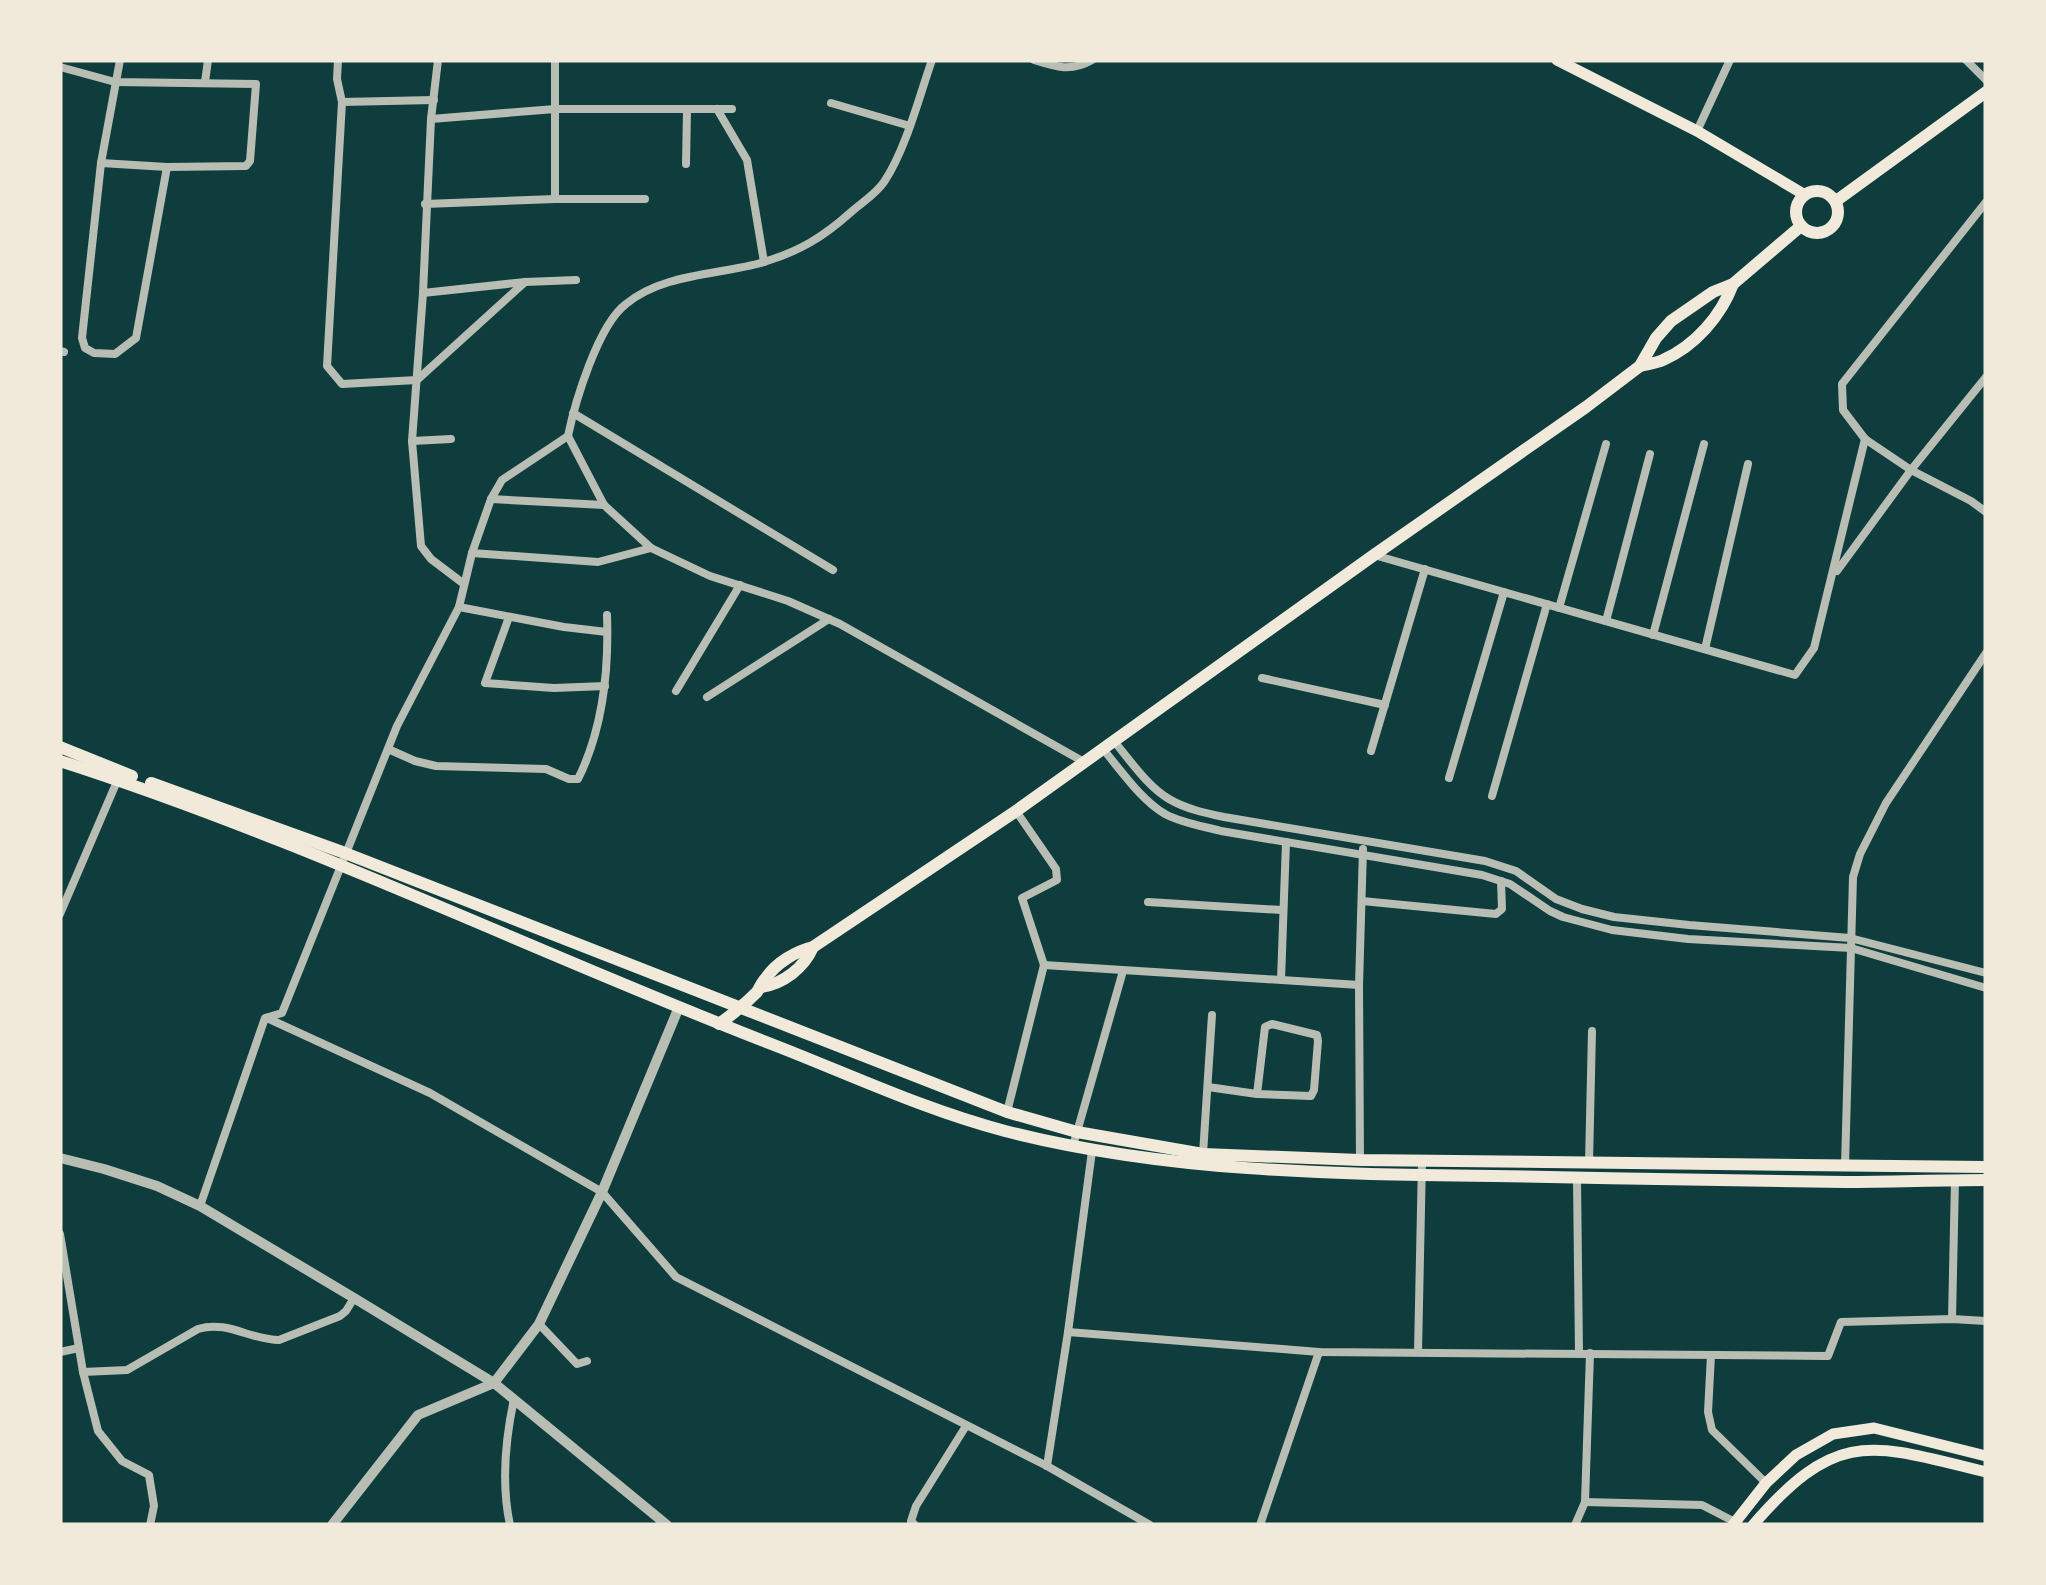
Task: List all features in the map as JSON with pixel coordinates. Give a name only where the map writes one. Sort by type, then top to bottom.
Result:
[{"type":"main road","points":[[1558,60],[1697,131],[1805,195]]},
{"type":"main road","points":[[1836,201],[1986,92]]},
{"type":"main road","points":[[1825,192],[1836,201],[1839,214],[1833,227],[1813,233],[1801,226],[1796,213],[1805,195],[1825,192]]},
{"type":"main road","points":[[719,1024],[740,1009],[766,976],[784,961],[813,947],[1016,812],[1579,412],[1640,366],[1671,321],[1712,292],[1733,284],[1801,226]]},
{"type":"main road","points":[[1640,366],[1662,361],[1710,325],[1726,304],[1733,284]]},
{"type":"main road","points":[[62,755],[740,1009],[1075,1139],[1092,1151],[1187,1164],[1360,1175],[1422,1168],[1986,1167]]},
{"type":"main road","points":[[62,755],[118,780],[343,858],[719,1024],[961,1118],[1003,1130],[1203,1154],[1360,1160],[1422,1168]]},
{"type":"main road","points":[[1845,1166],[1846,1182]]},
{"type":"main road","points":[[1581,1168],[1846,1182],[1986,1180]]},
{"type":"main road","points":[[1734,1524],[1766,1483],[1796,1455],[1832,1434],[1874,1428],[1986,1456]]},
{"type":"main road","points":[[1866,1429],[1869,1449]]},
{"type":"main road","points":[[1753,1525],[1778,1496],[1812,1468],[1847,1452],[1900,1451],[1986,1472]]},
{"type":"street","points":[[120,60],[100,163],[82,338],[85,348],[94,353],[115,354],[136,338],[167,168]]},
{"type":"street","points":[[205,82],[208,60]]},
{"type":"street","points":[[338,60],[342,102],[328,366],[342,384],[417,380],[525,282]]},
{"type":"street","points":[[438,60],[425,204],[412,441],[422,546],[431,559],[464,584]]},
{"type":"street","points":[[555,60],[555,199]]},
{"type":"street","points":[[932,60],[910,126],[883,185],[806,247],[764,262],[679,280],[644,292],[622,306],[600,340],[572,413],[568,436],[604,505],[651,548],[710,576],[829,619],[1084,762]]},
{"type":"street","points":[[1036,60],[1072,68],[1092,60]]},
{"type":"street","points":[[1697,131],[1730,60]]},
{"type":"street","points":[[1966,60],[1986,80]]},
{"type":"street","points":[[60,67],[115,82],[256,84],[250,161],[246,166],[167,168],[100,163]]},
{"type":"street","points":[[342,102],[434,100]]},
{"type":"street","points":[[831,103],[910,126]]},
{"type":"street","points":[[431,120],[555,109],[732,109]]},
{"type":"street","points":[[717,109],[748,160],[764,262]]},
{"type":"street","points":[[686,164],[687,110]]},
{"type":"street","points":[[425,204],[644,199]]},
{"type":"street","points":[[1986,202],[1842,384],[1843,410],[1866,439],[1911,470],[1986,512]]},
{"type":"street","points":[[423,292],[576,280]]},
{"type":"street","points":[[1832,578],[1986,377]]},
{"type":"street","points":[[572,413],[833,570]]},
{"type":"street","points":[[265,1018],[282,1013],[397,726],[459,607],[472,553],[491,500],[502,480],[568,436]]},
{"type":"street","points":[[412,441],[451,439]]},
{"type":"street","points":[[1374,554],[1795,676],[1814,648],[1866,439]]},
{"type":"street","points":[[1559,608],[1606,444]]},
{"type":"street","points":[[1653,635],[1704,444]]},
{"type":"street","points":[[1606,621],[1650,454]]},
{"type":"street","points":[[1705,650],[1748,464]]},
{"type":"street","points":[[491,500],[604,505]]},
{"type":"street","points":[[472,553],[598,562],[651,548]]},
{"type":"street","points":[[1371,751],[1425,569]]},
{"type":"street","points":[[676,691],[740,586]]},
{"type":"street","points":[[1449,778],[1504,592]]},
{"type":"street","points":[[1492,796],[1547,604]]},
{"type":"street","points":[[459,607],[608,632]]},
{"type":"street","points":[[388,748],[436,766],[546,769],[569,780],[578,779],[595,738],[605,686],[607,615]]},
{"type":"street","points":[[509,617],[485,683],[554,688],[605,686]]},
{"type":"street","points":[[707,697],[829,619]]},
{"type":"street","points":[[1845,1166],[1853,877],[1867,838],[1886,803],[1986,653]]},
{"type":"street","points":[[1262,678],[1385,704]]},
{"type":"street","points":[[1107,744],[1158,792],[1186,806],[1224,817],[1500,866],[1516,871],[1569,904],[1614,916],[1850,943],[1986,974]]},
{"type":"street","points":[[1107,744],[1149,802],[1181,820],[1221,831],[1363,853],[1501,881],[1563,917],[1612,930],[1688,939],[1850,943],[1986,988]]},
{"type":"street","points":[[60,914],[118,780]]},
{"type":"street","points":[[1181,820],[1186,806]]},
{"type":"street","points":[[1006,1112],[1044,965],[1022,898],[1057,880],[1056,868],[1016,812]]},
{"type":"street","points":[[1360,1160],[1359,985],[1365,840]]},
{"type":"street","points":[[1280,980],[1286,842]]},
{"type":"street","points":[[1362,901],[1496,914],[1503,904],[1501,881]]},
{"type":"street","points":[[1148,902],[1282,910]]},
{"type":"street","points":[[1044,965],[1359,985]]},
{"type":"street","points":[[1075,1139],[1123,971]]},
{"type":"street","points":[[332,1525],[418,1415],[494,1384],[540,1324],[602,1192],[679,1007]]},
{"type":"street","points":[[1203,1154],[1212,1015]]},
{"type":"street","points":[[265,1018],[430,1093],[602,1192],[676,1277],[1047,1466],[1150,1525]]},
{"type":"street","points":[[200,1206],[265,1018]]},
{"type":"street","points":[[1208,1086],[1257,1094],[1311,1096],[1317,1035],[1272,1024],[1265,1026],[1257,1094]]},
{"type":"street","points":[[1580,1353],[1581,1168],[1592,1032]]},
{"type":"street","points":[[1047,1466],[1092,1151]]},
{"type":"street","points":[[60,1158],[157,1186],[200,1206],[354,1298],[494,1384],[668,1525]]},
{"type":"street","points":[[1418,1352],[1422,1168]]},
{"type":"street","points":[[1952,1319],[1955,1180]]},
{"type":"street","points":[[60,1234],[83,1372],[98,1431],[122,1461],[148,1475],[154,1506],[150,1525]]},
{"type":"street","points":[[83,1372],[127,1370],[209,1326],[279,1340],[340,1316],[354,1298]]},
{"type":"street","points":[[1068,1332],[1319,1352],[1828,1356],[1841,1322],[1986,1321]]},
{"type":"street","points":[[540,1324],[577,1364],[587,1361]]},
{"type":"street","points":[[60,1352],[80,1348]]},
{"type":"street","points":[[1260,1525],[1319,1352]]},
{"type":"street","points":[[1575,1525],[1585,1502],[1590,1353]]},
{"type":"street","points":[[1711,1355],[1708,1412],[1712,1430],[1766,1483]]},
{"type":"street","points":[[510,1525],[505,1458],[514,1399]]},
{"type":"street","points":[[915,1525],[911,1522],[916,1506],[966,1426]]},
{"type":"street","points":[[1585,1502],[1702,1505],[1734,1524]]}]
